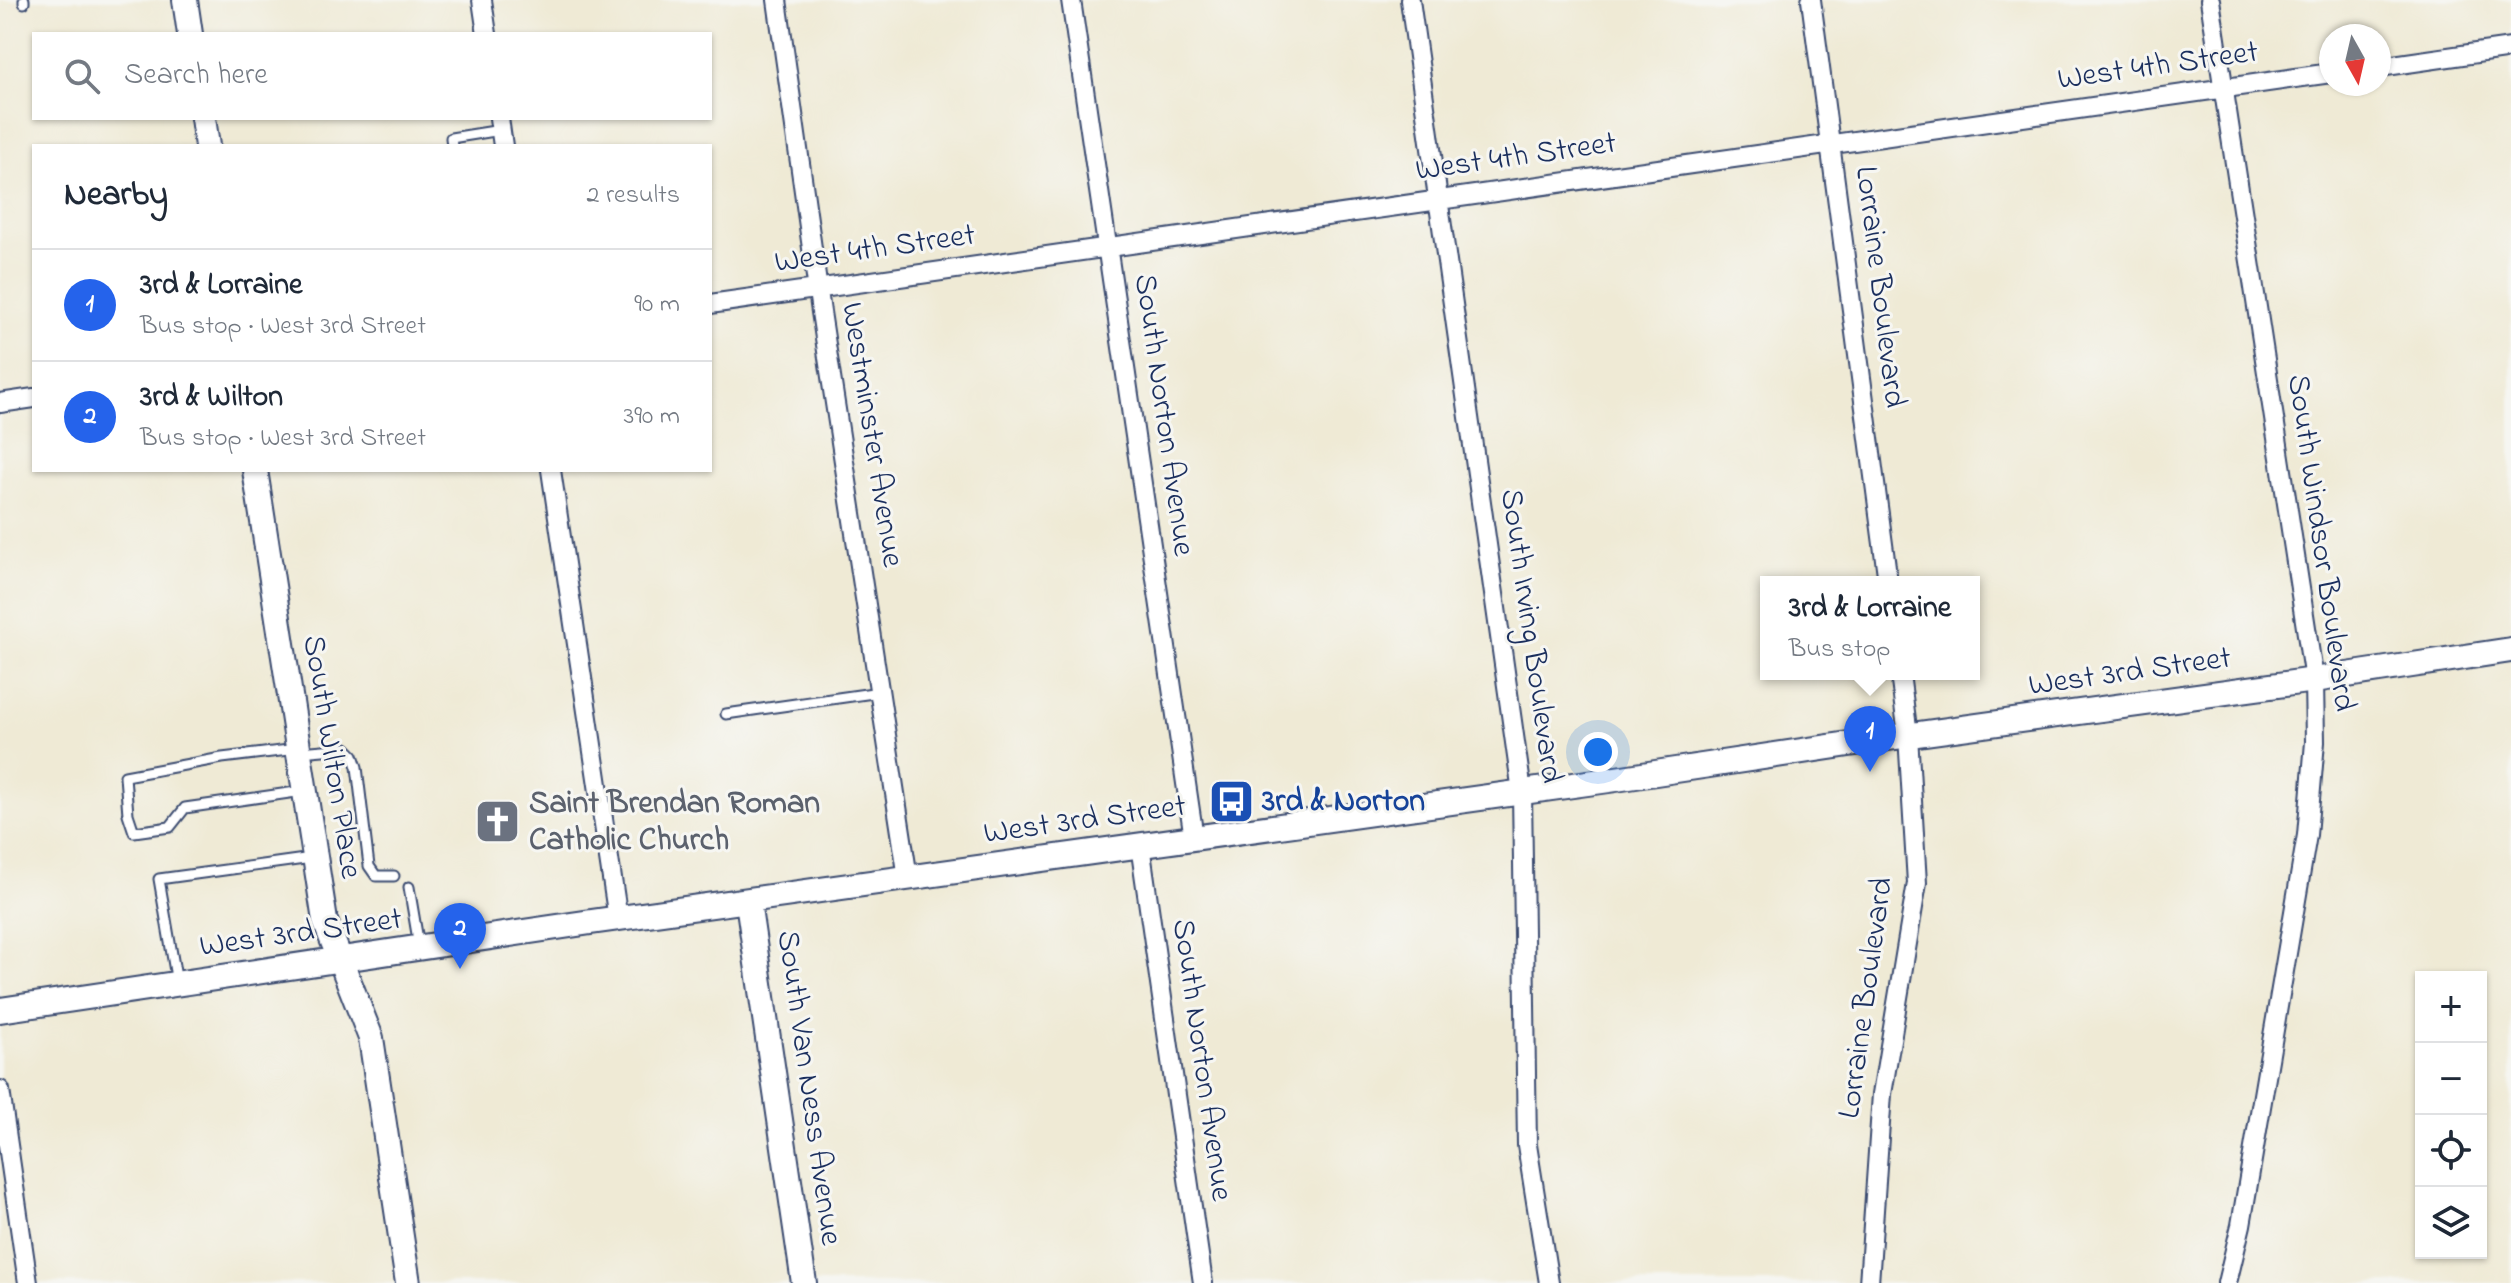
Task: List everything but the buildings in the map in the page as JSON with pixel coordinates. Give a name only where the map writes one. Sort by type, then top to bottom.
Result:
[{"type":"main road","points":[[185,0],[190,32]]},
{"type":"main road","points":[[203,120],[207,144]]},
{"type":"main road","name":"South Wilton Place","points":[[255,472],[325,921],[371,1038],[408,1283]]},
{"type":"main road","name":"West 3rd Street","points":[[0,1010],[2511,650]]},
{"type":"main road","name":"South Van Ness Avenue","points":[[748,902],[804,1283]]},
{"type":"street","points":[[482,0],[487,32]]},
{"type":"street","name":"Westminster Avenue","points":[[777,0],[908,878]]},
{"type":"street","name":"South Norton Avenue","points":[[1071,0],[1194,838]]},
{"type":"street","name":"South Irving Boulevard","points":[[1410,0],[1522,792],[1527,1145],[1549,1283]]},
{"type":"street","name":"Lorraine Boulevard","points":[[1811,0],[1887,576]]},
{"type":"street","name":"South Windsor Boulevard","points":[[2210,0],[2314,680],[2315,742],[2307,835],[2241,1225],[2227,1283]]},
{"type":"street","points":[[2391,65],[2511,48]]},
{"type":"street","name":"West 4th Street","points":[[712,304],[2319,75]]},
{"type":"street","points":[[0,403],[32,398]]},
{"type":"street","points":[[551,472],[618,919]]},
{"type":"street","name":"Lorraine Boulevard","points":[[1869,1283],[1882,1094],[1917,883],[1908,735],[1901,680]]},
{"type":"street","name":"South Norton Avenue","points":[[1140,845],[1203,1283]]},
{"type":"street","points":[[0,1090],[28,1283]]},
{"type":"lane","points":[[452,144],[451,138],[501,131]]},
{"type":"lane","points":[[726,714],[880,692]]},
{"type":"lane","points":[[303,791],[185,808],[170,827],[134,832],[128,814],[125,776],[222,758],[346,748],[353,755],[357,767],[369,866],[376,876],[394,876]]},
{"type":"lane","points":[[177,983],[159,879],[314,857]]},
{"type":"lane","points":[[409,887],[419,949]]},
{"type":"place","name":"3rd & Lorraine","points":[[1870,772]]},
{"type":"place","name":"3rd & Norton","points":[[1231,802]]},
{"type":"place","name":"Saint Brendan Roman Catholic Church","points":[[498,822]]},
{"type":"place","name":"3rd & Wilton","points":[[460,969]]}]
